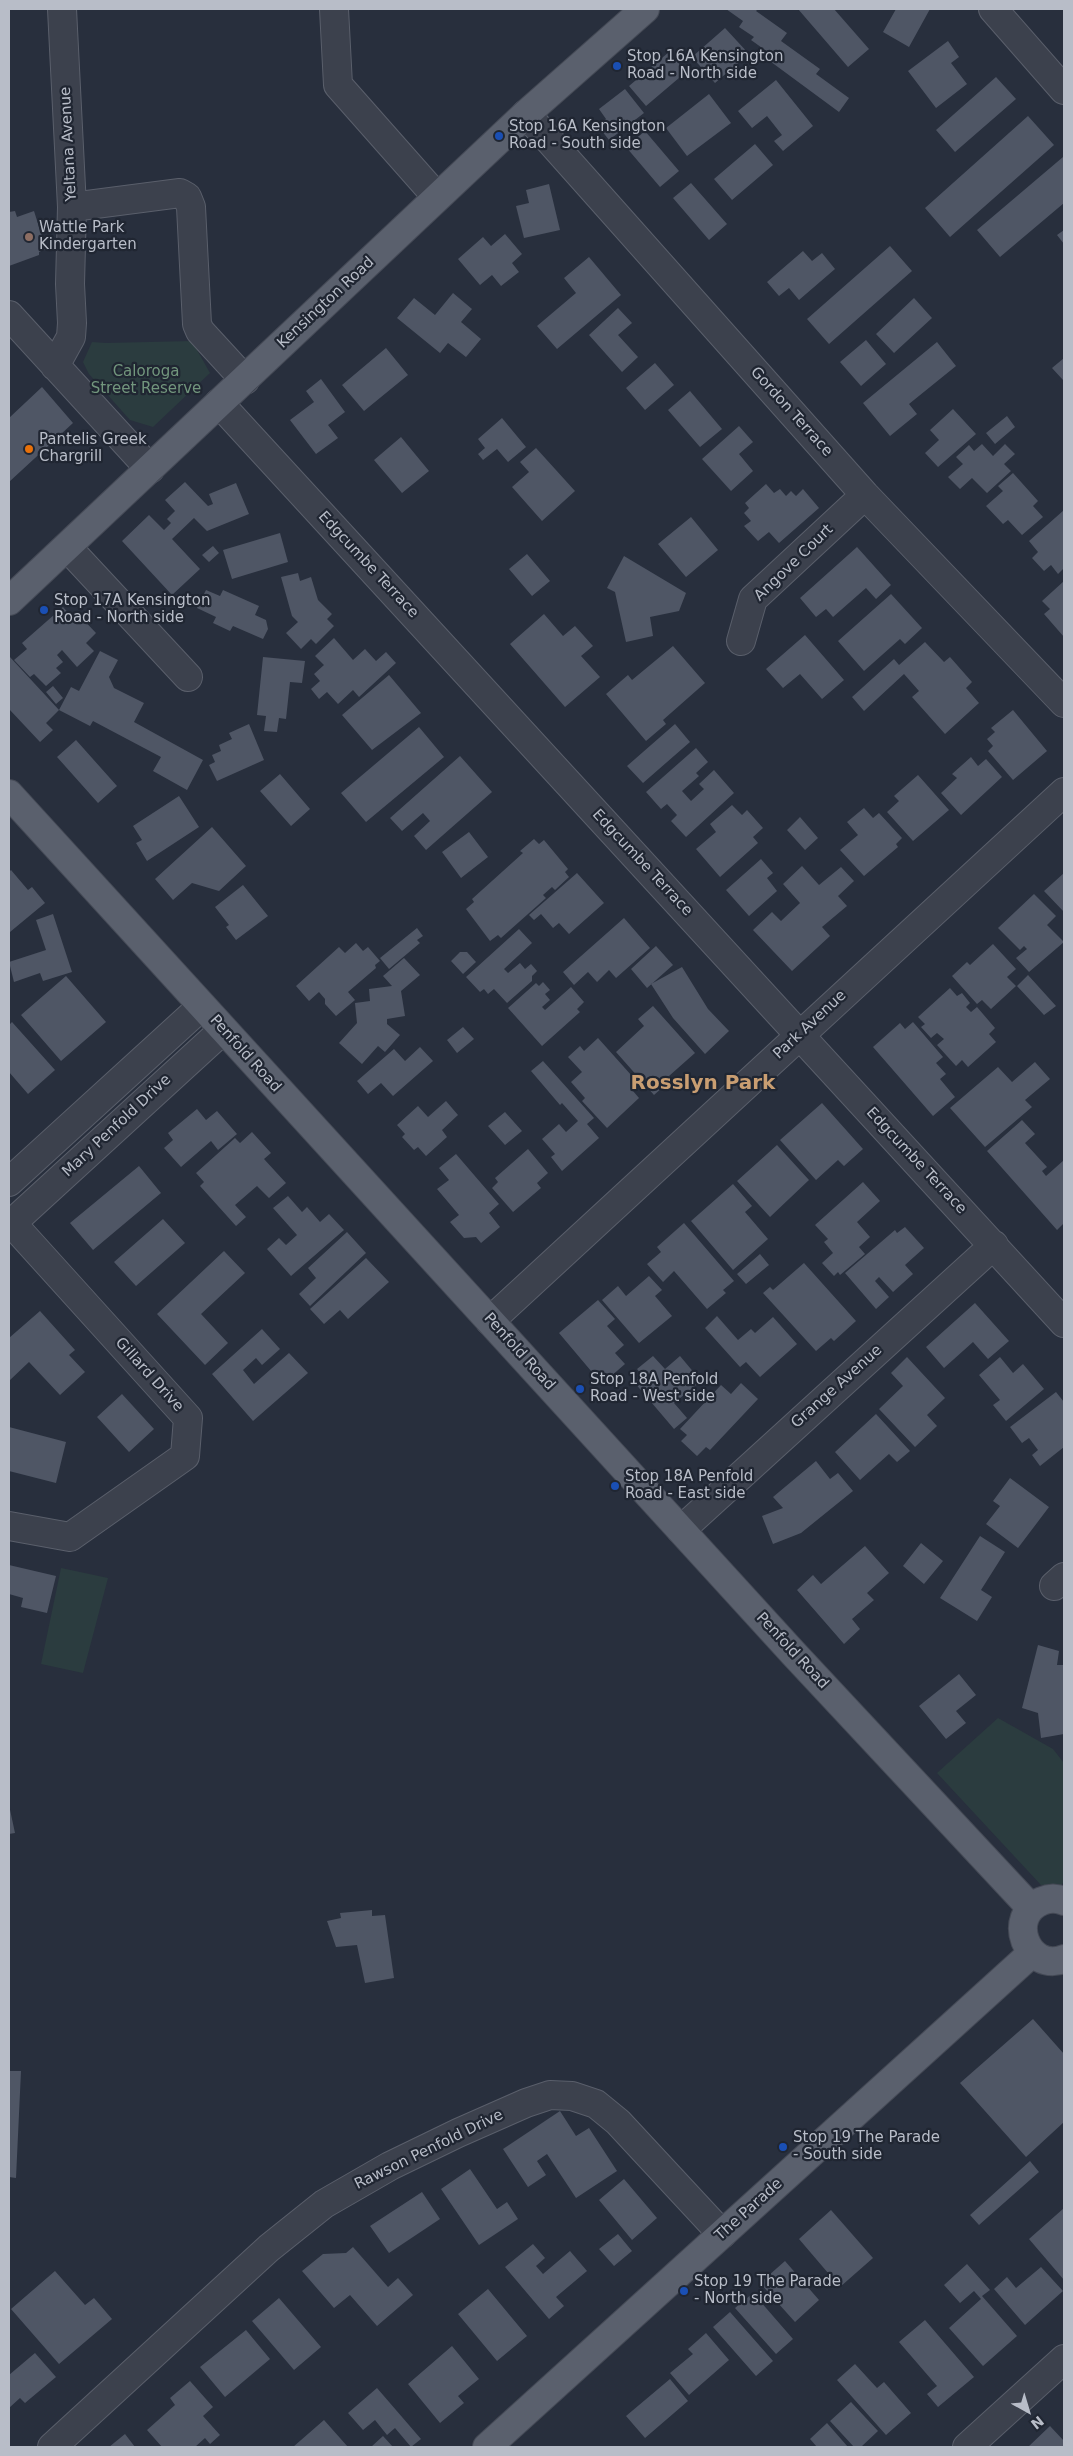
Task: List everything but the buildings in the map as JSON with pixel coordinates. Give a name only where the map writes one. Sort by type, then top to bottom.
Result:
[{"type":"main road","name":"Kensington Road","points":[[9,601],[526,114],[645,9]]},
{"type":"main road","name":"Penfold Road","points":[[9,794],[681,1530],[1031,1908]]},
{"type":"main road","points":[[1063,1900],[1045,1900],[1031,1908],[1022,1926],[1022,1936],[1032,1953],[1041,1959],[1051,1961],[1064,1959]]},
{"type":"main road","name":"The Parade","points":[[487,2447],[1032,1953]]},
{"type":"street","name":"Yeltana Avenue","points":[[55,366],[71,337],[72,207],[62,9]]},
{"type":"street","points":[[334,9],[338,85],[438,197]]},
{"type":"street","points":[[993,9],[1064,90]]},
{"type":"street","name":"Gordon Terrace","points":[[526,114],[865,495],[1064,703]]},
{"type":"street","points":[[72,207],[180,193],[187,197],[191,207],[197,324],[200,331],[245,380]]},
{"type":"street","points":[[9,315],[150,469]]},
{"type":"street","name":"Edgcumbe Terrace","points":[[219,403],[1064,1323]]},
{"type":"street","name":"Angove Court","points":[[741,641],[753,598],[865,495]]},
{"type":"street","points":[[67,547],[188,677]]},
{"type":"street","name":"Park Avenue","points":[[490,1321],[799,1034],[1064,792]]},
{"type":"street","name":"Mary Penfold Drive","points":[[9,1182],[202,1006]]},
{"type":"street","name":"Mary Penfold Drive","points":[[10,1222],[223,1030]]},
{"type":"street","name":"Gillard Drive","points":[[9,1526],[70,1537],[185,1456],[188,1418],[10,1222]]},
{"type":"street","name":"Grange Avenue","points":[[681,1530],[994,1246]]},
{"type":"street","name":"Rawson Penfold Drive","points":[[52,2447],[269,2248],[324,2204],[390,2166],[458,2133],[526,2103],[550,2095],[572,2096],[596,2104],[618,2122],[722,2234]]},
{"type":"street","points":[[967,2447],[1064,2359]]},
{"type":"green space","name":"Caloroga Street Reserve","points":[[192,341],[210,373],[153,427],[130,420],[89,374],[83,362],[92,342]]},
{"type":"green space","points":[[61,1568],[108,1578],[83,1673],[41,1664]]},
{"type":"green space","points":[[998,1718],[1053,1749],[1064,1763],[1064,1882],[1060,1886],[1041,1885],[937,1773]]},
{"type":"place","name":"Stop 16A Kensington Road - North side","points":[[617,66]]},
{"type":"place","name":"Stop 16A Kensington Road - South side","points":[[499,136]]},
{"type":"place","name":"Wattle Park Kindergarten","points":[[29,237]]},
{"type":"place","name":"Pantelis Greek Chargrill","points":[[29,449]]},
{"type":"place","name":"Stop 17A Kensington Road - North side","points":[[44,610]]},
{"type":"place","name":"Stop 18A Penfold Road - West side","points":[[580,1389]]},
{"type":"place","name":"Stop 18A Penfold Road - East side","points":[[615,1486]]},
{"type":"place","name":"Stop 19 The Parade - South side","points":[[783,2147]]},
{"type":"place","name":"Stop 19 The Parade - North side","points":[[684,2291]]},
{"type":"district","name":"Rosslyn Park","points":[[703,1084]]}]
